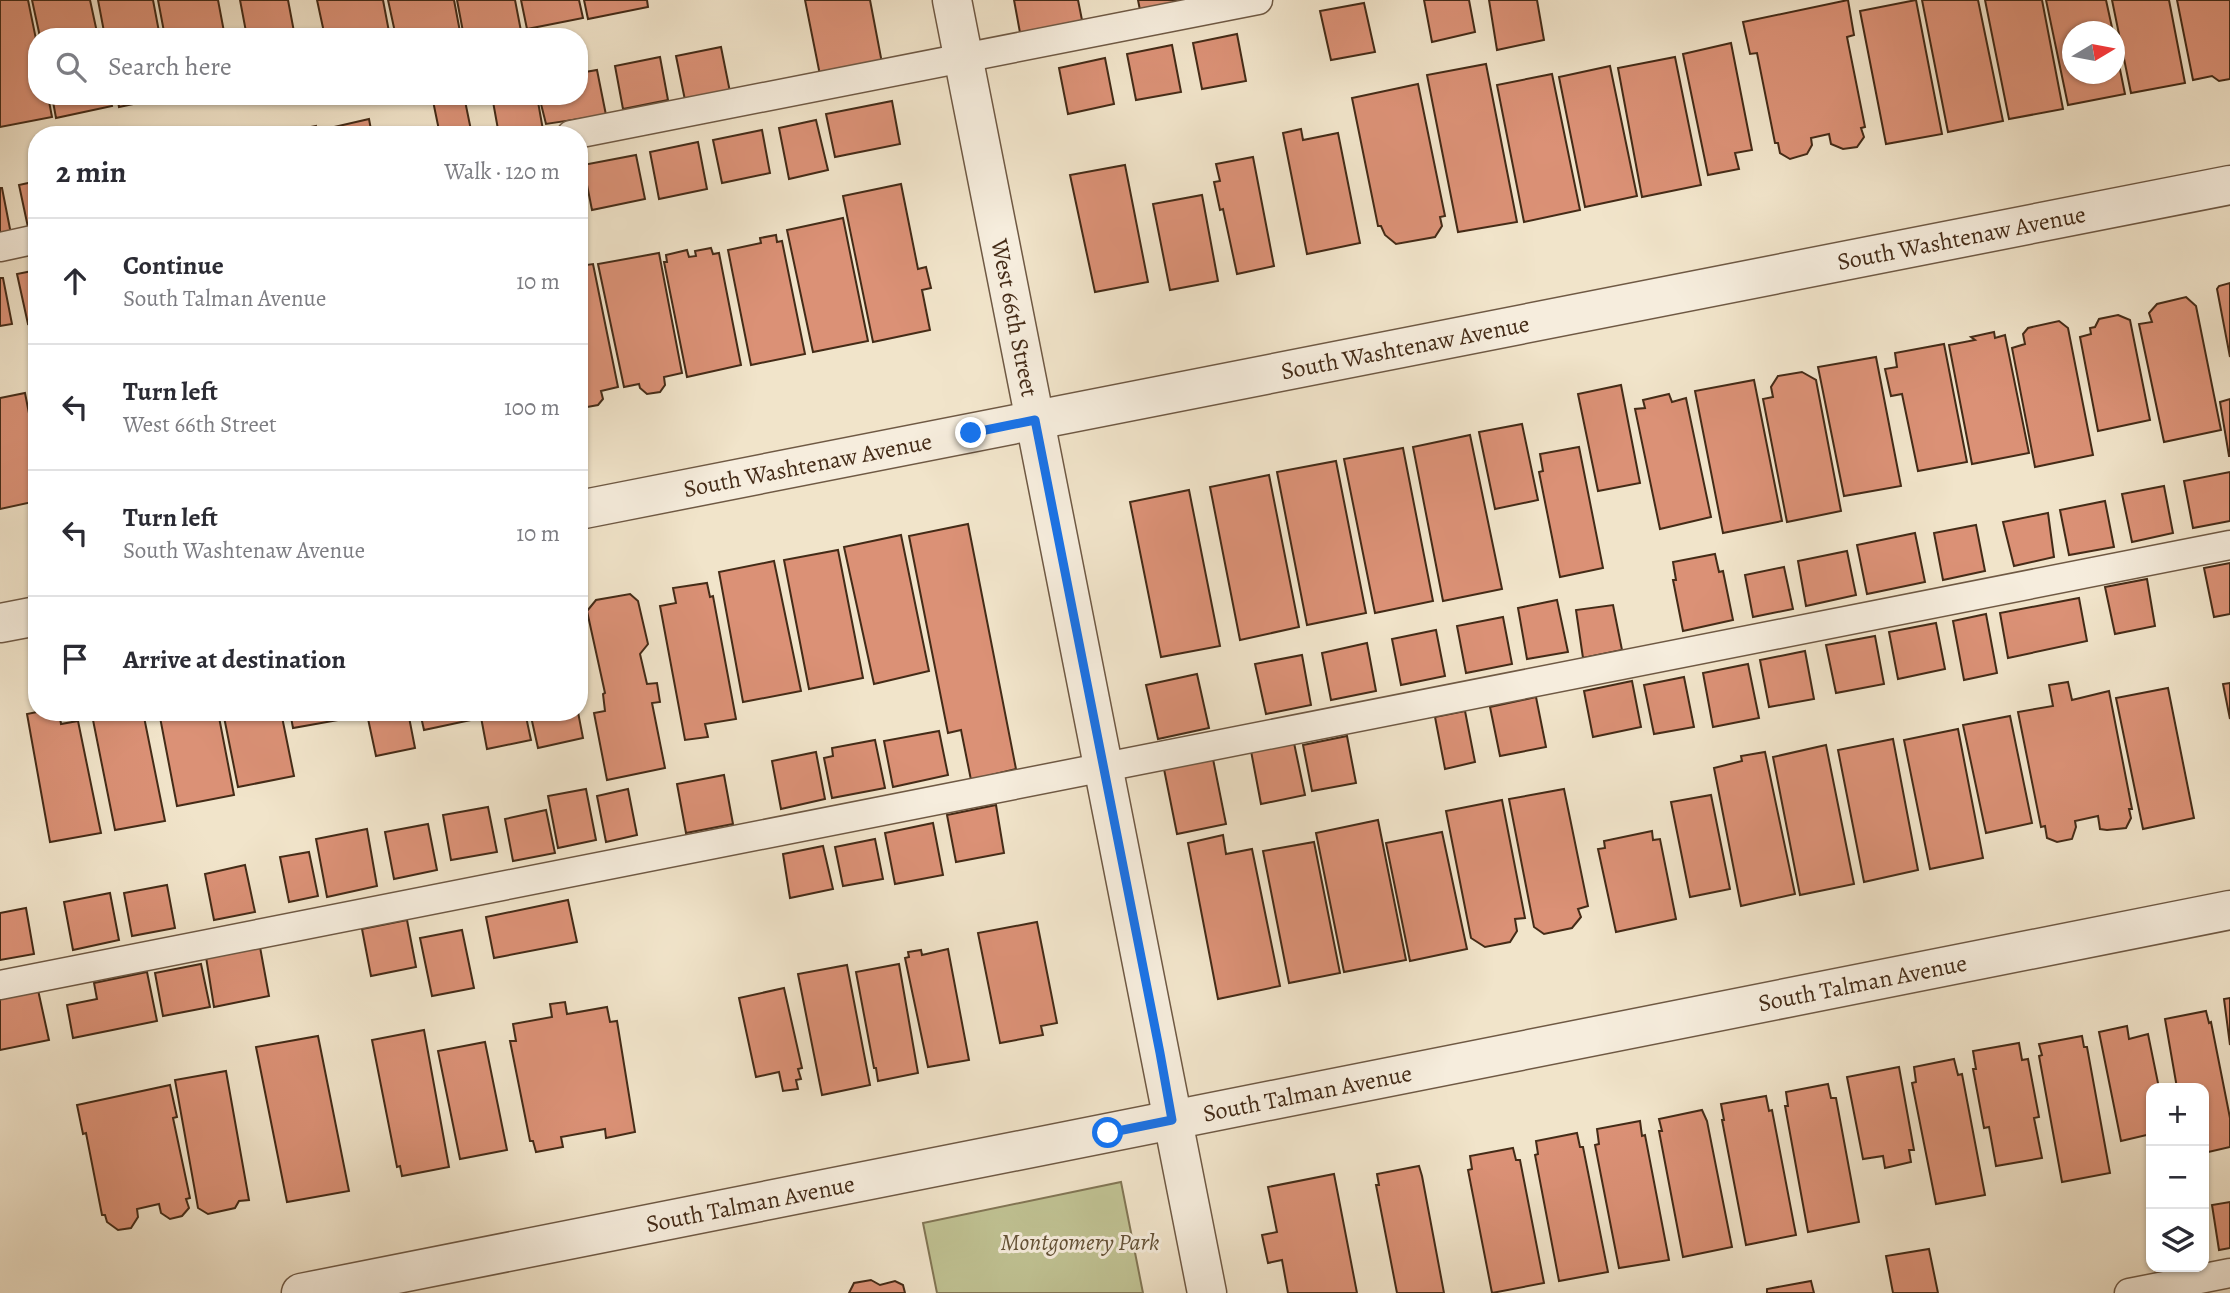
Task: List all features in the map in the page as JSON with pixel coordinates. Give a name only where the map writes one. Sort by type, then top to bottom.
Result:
[{"type":"street","name":"West 66th Street","points":[[952,0],[1207,1293]]},
{"type":"street","name":"South Washtenaw Avenue","points":[[588,508],[2230,185]]},
{"type":"street","points":[[0,623],[28,618]]},
{"type":"street","name":"South Talman Avenue","points":[[301,1293],[2230,910]]},
{"type":"lane","points":[[588,132],[1258,0]]},
{"type":"lane","points":[[0,247],[28,242]]},
{"type":"lane","points":[[0,985],[2230,545]]},
{"type":"lane","points":[[2129,1293],[2230,1273]]},
{"type":"green space","name":"Montgomery Park","points":[[1121,1182],[1143,1293],[937,1293],[923,1223]]},
{"type":"building","points":[[0,0],[28,0],[34,28],[28,28],[28,105],[50,105],[52,117],[0,127]]},
{"type":"building","points":[[32,0],[90,0],[96,28],[38,28]]},
{"type":"building","points":[[98,0],[153,0],[158,28],[103,28]]},
{"type":"building","points":[[158,0],[218,0],[223,28],[163,28]]},
{"type":"building","points":[[240,0],[288,0],[293,28],[245,28]]},
{"type":"building","points":[[317,0],[383,0],[388,28],[323,28]]},
{"type":"building","points":[[388,0],[454,0],[459,28],[394,28]]},
{"type":"building","points":[[457,0],[515,0],[520,28],[462,28]]},
{"type":"building","points":[[521,0],[579,0],[583,18],[527,28]]},
{"type":"building","points":[[584,0],[647,0],[648,7],[588,19]]},
{"type":"building","points":[[805,0],[870,0],[882,63],[820,75]]},
{"type":"building","points":[[1014,0],[1078,0],[1083,25],[1021,38]]},
{"type":"building","points":[[1138,0],[1190,0],[1140,10]]},
{"type":"building","points":[[1424,0],[1469,0],[1475,32],[1432,42]]},
{"type":"building","points":[[1489,0],[1537,0],[1544,40],[1497,50]]},
{"type":"building","points":[[1848,0],[1854,35],[1847,37],[1865,127],[1861,128],[1864,137],[1857,147],[1843,149],[1831,144],[1829,134],[1811,138],[1812,145],[1807,154],[1790,159],[1780,153],[1778,143],[1775,143],[1757,53],[1750,54],[1743,22]]},
{"type":"building","points":[[1916,0],[1942,134],[1886,144],[1860,11]]},
{"type":"building","points":[[1922,0],[1978,0],[2003,121],[1948,132]]},
{"type":"building","points":[[1985,0],[2042,0],[2063,109],[2009,119]]},
{"type":"building","points":[[2046,0],[2106,0],[2111,21],[2062,21],[2062,76]]},
{"type":"building","points":[[2112,0],[2169,0],[2185,83],[2131,93],[2125,64],[2125,21],[2116,21]]},
{"type":"building","points":[[2177,0],[2230,0],[2230,79],[2219,81],[2212,76],[2193,80]]},
{"type":"building","points":[[1364,3],[1375,52],[1331,60],[1320,11]]},
{"type":"building","points":[[1237,34],[1246,81],[1202,89],[1193,43]]},
{"type":"building","points":[[1731,43],[1752,150],[1735,153],[1739,169],[1708,175],[1683,54]]},
{"type":"building","points":[[1172,45],[1181,92],[1136,100],[1127,54]]},
{"type":"building","points":[[721,47],[730,92],[685,100],[676,56]]},
{"type":"building","points":[[660,57],[668,100],[623,109],[615,66]]},
{"type":"building","points":[[1675,57],[1701,185],[1642,197],[1618,68]]},
{"type":"building","points":[[1105,58],[1114,104],[1068,114],[1059,68]]},
{"type":"building","points":[[1486,64],[1517,222],[1458,232],[1427,75]]},
{"type":"building","points":[[1610,66],[1637,196],[1585,207],[1559,77]]},
{"type":"building","points":[[597,70],[606,115],[546,124],[541,105],[588,105],[588,72]]},
{"type":"building","points":[[1552,74],[1580,210],[1524,222],[1497,85]]},
{"type":"building","points":[[1418,84],[1445,216],[1440,217],[1442,226],[1435,237],[1396,244],[1385,235],[1381,226],[1378,226],[1352,98]]},
{"type":"building","points":[[2064,84],[2123,84],[2125,94],[2068,105]]},
{"type":"building","points":[[892,101],[900,144],[835,157],[826,114]]},
{"type":"building","points":[[54,105],[112,105],[112,106],[56,118]]},
{"type":"building","points":[[434,105],[466,105],[470,126],[438,126]]},
{"type":"building","points":[[494,105],[539,105],[542,126],[497,126]]},
{"type":"building","points":[[369,119],[370,126],[338,126]]},
{"type":"building","points":[[816,120],[828,170],[789,179],[779,128]]},
{"type":"building","points":[[1301,129],[1303,140],[1338,133],[1360,243],[1307,254],[1283,133]]},
{"type":"building","points":[[762,130],[770,173],[722,183],[713,140]]},
{"type":"building","points":[[698,142],[707,189],[659,199],[650,152]]},
{"type":"building","points":[[636,155],[645,199],[592,210],[588,190],[588,164]]},
{"type":"building","points":[[1253,157],[1274,266],[1237,274],[1223,209],[1220,210],[1214,182],[1220,181],[1216,164]]},
{"type":"building","points":[[1125,165],[1148,282],[1095,292],[1070,175]]},
{"type":"building","points":[[28,183],[28,227],[19,185]]},
{"type":"building","points":[[901,184],[918,269],[926,267],[931,288],[922,290],[930,330],[873,342],[843,196]]},
{"type":"building","points":[[0,188],[11,234],[0,236]]},
{"type":"building","points":[[1202,195],[1218,281],[1170,290],[1153,204]]},
{"type":"building","points":[[843,218],[868,341],[813,352],[787,230]]},
{"type":"building","points":[[776,235],[777,242],[782,241],[805,354],[751,365],[728,250],[761,243],[760,238]]},
{"type":"building","points":[[711,248],[713,254],[719,253],[741,365],[687,377],[664,262],[667,262],[666,255],[687,250],[689,257],[696,256],[695,251]]},
{"type":"building","points":[[659,253],[682,373],[664,377],[665,385],[660,392],[647,394],[639,384],[624,387],[598,264]]},
{"type":"building","points":[[593,264],[618,387],[601,391],[603,399],[598,405],[588,407],[588,265]]},
{"type":"building","points":[[28,272],[28,324],[17,274]]},
{"type":"building","points":[[0,278],[3,278],[12,324],[0,326]]},
{"type":"building","points":[[2230,283],[2230,357],[2217,289]]},
{"type":"building","points":[[2186,297],[2196,306],[2221,430],[2164,442],[2139,324],[2152,322],[2149,313],[2157,304]]},
{"type":"building","points":[[2118,315],[2130,320],[2150,420],[2098,431],[2080,337],[2091,334],[2090,328],[2095,327],[2099,319]]},
{"type":"building","points":[[2059,321],[2068,328],[2093,455],[2035,467],[2012,348],[2025,344],[2023,334],[2028,328]]},
{"type":"building","points":[[1994,332],[1995,338],[2005,335],[2029,453],[1972,464],[1949,345],[1975,340],[1971,337]]},
{"type":"building","points":[[1944,344],[1967,462],[1918,471],[1902,394],[1891,396],[1885,369],[1897,367],[1895,353]]},
{"type":"building","points":[[1876,357],[1901,486],[1844,496],[1818,367]]},
{"type":"building","points":[[1802,372],[1816,380],[1841,511],[1787,522],[1763,399],[1773,397],[1771,387],[1778,376]]},
{"type":"building","points":[[1754,380],[1782,521],[1723,533],[1695,391]]},
{"type":"building","points":[[1621,385],[1640,483],[1598,491],[1578,394]]},
{"type":"building","points":[[25,393],[28,408],[28,503],[0,509],[0,398]]},
{"type":"building","points":[[1669,394],[1672,402],[1686,398],[1711,517],[1660,529],[1635,409],[1645,408],[1643,400]]},
{"type":"building","points":[[2230,399],[2230,456],[2229,456],[2220,402]]},
{"type":"building","points":[[1522,424],[1538,500],[1495,509],[1479,432]]},
{"type":"building","points":[[1470,435],[1502,589],[1443,601],[1413,447]]},
{"type":"building","points":[[1579,447],[1603,568],[1560,577],[1539,472],[1543,471],[1540,454]]},
{"type":"building","points":[[1403,448],[1433,601],[1375,613],[1344,459]]},
{"type":"building","points":[[1336,461],[1366,613],[1307,625],[1277,472]]},
{"type":"building","points":[[2230,472],[2230,521],[2193,528],[2184,481]]},
{"type":"building","points":[[1269,475],[1299,627],[1240,640],[1210,487]]},
{"type":"building","points":[[2164,486],[2173,533],[2132,542],[2122,494]]},
{"type":"building","points":[[1189,490],[1220,646],[1161,657],[1130,502]]},
{"type":"building","points":[[2105,501],[2114,547],[2069,555],[2060,510]]},
{"type":"building","points":[[2048,513],[2054,557],[2014,566],[2003,522]]},
{"type":"building","points":[[968,524],[1016,769],[971,780],[961,730],[948,733],[909,536]]},
{"type":"building","points":[[1976,525],[1985,571],[1943,580],[1934,533]]},
{"type":"building","points":[[1915,533],[1925,582],[1867,594],[1857,545]]},
{"type":"building","points":[[901,535],[929,671],[874,684],[844,547]]},
{"type":"building","points":[[838,550],[863,678],[809,689],[784,560]]},
{"type":"building","points":[[1847,551],[1856,595],[1806,606],[1798,561]]},
{"type":"building","points":[[1715,554],[1719,572],[1723,571],[1733,620],[1683,631],[1673,580],[1676,580],[1673,562]]},
{"type":"building","points":[[774,561],[801,691],[743,702],[719,572]]},
{"type":"building","points":[[2230,563],[2230,614],[2214,617],[2204,568]]},
{"type":"building","points":[[1784,567],[1793,609],[1753,617],[1745,575]]},
{"type":"building","points":[[2147,579],[2155,626],[2115,634],[2105,587]]},
{"type":"building","points":[[707,583],[710,597],[713,596],[736,719],[705,724],[708,737],[685,740],[660,606],[676,603],[673,588]]},
{"type":"building","points":[[630,594],[638,601],[648,644],[640,654],[647,684],[657,683],[660,702],[652,703],[665,768],[607,780],[594,713],[605,711],[605,693],[588,616],[588,610],[596,600]]},
{"type":"building","points":[[2079,598],[2087,641],[2008,658],[2000,613]]},
{"type":"building","points":[[1557,600],[1568,652],[1527,659],[1518,608]]},
{"type":"building","points":[[1613,605],[1622,650],[1583,658],[1576,610]]},
{"type":"building","points":[[1986,614],[1997,673],[1964,680],[1953,621]]},
{"type":"building","points":[[1503,617],[1512,664],[1466,673],[1457,626]]},
{"type":"building","points":[[1936,623],[1945,669],[1898,679],[1889,632]]},
{"type":"building","points":[[1436,630],[1445,676],[1401,685],[1392,639]]},
{"type":"building","points":[[1875,636],[1884,684],[1836,693],[1826,645]]},
{"type":"building","points":[[1367,643],[1376,691],[1331,700],[1322,653]]},
{"type":"building","points":[[1805,651],[1814,699],[1769,707],[1760,660]]},
{"type":"building","points":[[1302,655],[1311,705],[1266,714],[1255,664]]},
{"type":"building","points":[[1748,664],[1759,718],[1713,727],[1703,673]]},
{"type":"building","points":[[1197,674],[1209,728],[1158,739],[1146,685]]},
{"type":"building","points":[[1684,677],[1694,727],[1654,734],[1644,685]]},
{"type":"building","points":[[1632,681],[1641,727],[1593,737],[1584,691]]},
{"type":"building","points":[[2068,682],[2072,700],[2109,691],[2132,809],[2129,809],[2131,818],[2126,828],[2100,829],[2098,816],[2075,821],[2072,839],[2057,842],[2047,838],[2045,826],[2041,827],[2018,712],[2053,706],[2049,685]]},
{"type":"building","points":[[2230,683],[2230,719],[2223,684]]},
{"type":"building","points":[[2168,688],[2194,818],[2143,829],[2116,698]]},
{"type":"building","points":[[1536,697],[1546,747],[1500,756],[1490,707]]},
{"type":"building","points":[[1465,711],[1475,762],[1445,769],[1435,717]]},
{"type":"building","points":[[2010,716],[2032,823],[1986,833],[1963,725]]},
{"type":"building","points":[[28,721],[60,721],[61,724],[78,721],[101,833],[50,842]]},
{"type":"building","points":[[93,721],[145,721],[165,821],[115,830]]},
{"type":"building","points":[[161,721],[220,721],[234,795],[177,806]]},
{"type":"building","points":[[225,721],[283,721],[294,776],[238,787]]},
{"type":"building","points":[[292,721],[333,721],[293,728]]},
{"type":"building","points":[[368,721],[410,721],[415,748],[376,756]]},
{"type":"building","points":[[422,721],[466,721],[424,730]]},
{"type":"building","points":[[482,721],[527,721],[531,740],[487,749]]},
{"type":"building","points":[[532,721],[580,721],[583,738],[538,748]]},
{"type":"building","points":[[1958,729],[1983,858],[1930,869],[1904,740]]},
{"type":"building","points":[[939,731],[948,775],[893,787],[884,741]]},
{"type":"building","points":[[1347,736],[1356,783],[1312,791],[1303,745]]},
{"type":"building","points":[[1893,739],[1918,870],[1864,882],[1838,750]]},
{"type":"building","points":[[875,740],[885,788],[832,798],[824,758],[833,756],[832,748]]},
{"type":"building","points":[[1294,743],[1305,795],[1261,804],[1251,751]]},
{"type":"building","points":[[1826,745],[1854,884],[1800,895],[1773,757]]},
{"type":"building","points":[[816,752],[825,799],[781,809],[772,761]]},
{"type":"building","points":[[1765,752],[1795,894],[1741,906],[1714,768],[1742,761],[1741,756]]},
{"type":"building","points":[[1213,759],[1226,824],[1177,834],[1164,769]]},
{"type":"building","points":[[724,775],[733,824],[686,833],[677,784]]},
{"type":"building","points":[[586,789],[596,840],[558,848],[548,796]]},
{"type":"building","points":[[628,789],[637,835],[606,842],[597,796]]},
{"type":"building","points":[[1564,789],[1588,906],[1578,909],[1581,917],[1572,928],[1544,934],[1534,927],[1509,799]]},
{"type":"building","points":[[1711,795],[1730,889],[1690,897],[1671,802]]},
{"type":"building","points":[[1502,800],[1525,918],[1515,919],[1517,931],[1510,942],[1485,947],[1471,938],[1446,811]]},
{"type":"building","points":[[996,805],[1004,853],[956,862],[947,815]]},
{"type":"building","points":[[488,807],[497,852],[451,860],[443,815]]},
{"type":"building","points":[[546,810],[555,853],[513,861],[505,819]]},
{"type":"building","points":[[1378,820],[1406,960],[1344,972],[1316,833]]},
{"type":"building","points":[[933,823],[943,875],[895,884],[885,833]]},
{"type":"building","points":[[428,824],[437,870],[394,879],[385,832]]},
{"type":"building","points":[[367,829],[377,886],[327,897],[316,839]]},
{"type":"building","points":[[1652,831],[1653,840],[1660,839],[1676,919],[1616,932],[1598,849],[1605,848],[1604,841]]},
{"type":"building","points":[[1442,832],[1467,949],[1410,961],[1386,843]]},
{"type":"building","points":[[1223,835],[1226,854],[1252,849],[1280,986],[1218,999],[1188,843]]},
{"type":"building","points":[[875,839],[883,879],[843,886],[835,847]]},
{"type":"building","points":[[1314,842],[1340,973],[1289,983],[1263,851]]},
{"type":"building","points":[[823,846],[833,889],[790,898],[783,854]]},
{"type":"building","points":[[309,852],[318,896],[289,902],[280,857]]},
{"type":"building","points":[[245,865],[255,912],[214,920],[205,874]]},
{"type":"building","points":[[167,885],[175,928],[132,936],[124,893]]},
{"type":"building","points":[[110,893],[119,940],[73,950],[64,902]]},
{"type":"building","points":[[568,900],[577,942],[494,958],[486,917]]},
{"type":"building","points":[[26,908],[34,954],[0,960],[0,913]]},
{"type":"building","points":[[407,920],[416,967],[371,976],[362,929]]},
{"type":"building","points":[[1037,922],[1057,1023],[1041,1026],[1043,1035],[1000,1043],[978,933]]},
{"type":"building","points":[[462,930],[474,988],[432,996],[420,938]]},
{"type":"building","points":[[260,947],[269,996],[214,1007],[206,957]]},
{"type":"building","points":[[948,949],[969,1060],[928,1067],[905,958],[909,957],[908,952],[921,950],[922,955]]},
{"type":"building","points":[[201,964],[210,1007],[163,1016],[155,973]]},
{"type":"building","points":[[899,964],[918,1073],[878,1081],[856,972]]},
{"type":"building","points":[[847,965],[870,1085],[822,1095],[798,974]]},
{"type":"building","points":[[147,972],[157,1021],[73,1038],[67,1005],[97,999],[94,983]]},
{"type":"building","points":[[784,988],[802,1068],[798,1069],[801,1079],[796,1080],[798,1089],[783,1091],[779,1072],[756,1077],[739,998]]},
{"type":"building","points":[[38,990],[49,1040],[0,1050],[0,997]]},
{"type":"building","points":[[2230,998],[2230,1045],[2224,999]]},
{"type":"building","points":[[565,1002],[567,1014],[607,1007],[610,1022],[617,1021],[635,1132],[606,1138],[605,1129],[561,1137],[563,1147],[536,1152],[533,1141],[530,1141],[510,1041],[516,1041],[513,1024],[552,1017],[550,1004]]},
{"type":"building","points":[[2206,1011],[2209,1023],[2211,1022],[2230,1118],[2230,1147],[2209,1152],[2209,1083],[2176,1083],[2165,1019]]},
{"type":"building","points":[[2127,1026],[2129,1039],[2148,1034],[2158,1083],[2146,1083],[2146,1135],[2121,1141],[2099,1032]]},
{"type":"building","points":[[424,1030],[449,1167],[402,1176],[400,1166],[397,1167],[372,1040]]},
{"type":"building","points":[[318,1036],[349,1191],[287,1202],[256,1047]]},
{"type":"building","points":[[2082,1036],[2084,1047],[2087,1047],[2110,1173],[2062,1182],[2039,1044]]},
{"type":"building","points":[[485,1042],[507,1150],[460,1159],[438,1051]]},
{"type":"building","points":[[2019,1043],[2022,1060],[2028,1059],[2039,1117],[2034,1118],[2042,1158],[1996,1166],[1989,1127],[1984,1128],[1973,1069],[1976,1069],[1973,1051]]},
{"type":"building","points":[[1954,1059],[1958,1075],[1962,1074],[1985,1195],[1936,1204],[1912,1083],[1916,1082],[1914,1067]]},
{"type":"building","points":[[1899,1067],[1914,1150],[1909,1150],[1911,1162],[1885,1168],[1883,1156],[1863,1159],[1847,1077]]},
{"type":"building","points":[[226,1071],[249,1200],[239,1201],[235,1208],[208,1214],[198,1208],[175,1080]]},
{"type":"building","points":[[1828,1084],[1831,1098],[1836,1098],[1859,1222],[1808,1232],[1785,1106],[1788,1106],[1786,1092]]},
{"type":"building","points":[[170,1085],[177,1117],[173,1118],[190,1198],[186,1199],[189,1208],[182,1216],[170,1219],[161,1213],[159,1204],[137,1209],[138,1217],[131,1228],[118,1230],[102,1215],[86,1133],[83,1134],[77,1105]]},
{"type":"building","points":[[1766,1096],[1769,1111],[1772,1110],[1796,1235],[1746,1245],[1721,1104]]},
{"type":"building","points":[[1702,1110],[1707,1121],[1732,1247],[1683,1257],[1659,1119]]},
{"type":"building","points":[[1640,1121],[1669,1260],[1619,1268],[1595,1145],[1599,1144],[1597,1129]]},
{"type":"building","points":[[1577,1133],[1580,1147],[1583,1147],[1608,1272],[1559,1281],[1535,1155],[1538,1154],[1536,1141]]},
{"type":"building","points":[[1513,1148],[1516,1160],[1520,1160],[1544,1283],[1492,1293],[1468,1170],[1472,1169],[1470,1156]]},
{"type":"building","points":[[1419,1166],[1444,1293],[1397,1293],[1376,1185],[1379,1185],[1377,1174]]},
{"type":"building","points":[[1334,1174],[1357,1293],[1288,1293],[1282,1260],[1268,1263],[1262,1235],[1277,1232],[1268,1187]]},
{"type":"building","points":[[2230,1202],[2230,1248],[2219,1250],[2212,1205]]},
{"type":"building","points":[[1929,1249],[1938,1293],[1893,1293],[1886,1256]]},
{"type":"building","points":[[871,1280],[880,1285],[895,1281],[903,1285],[905,1293],[849,1293],[854,1283]]},
{"type":"building","points":[[1811,1281],[1814,1293],[1767,1293],[1767,1289]]},
{"type":"route","points":[[971,433],[1035,420],[1160,1053],[1172,1120],[1108,1133]]}]
